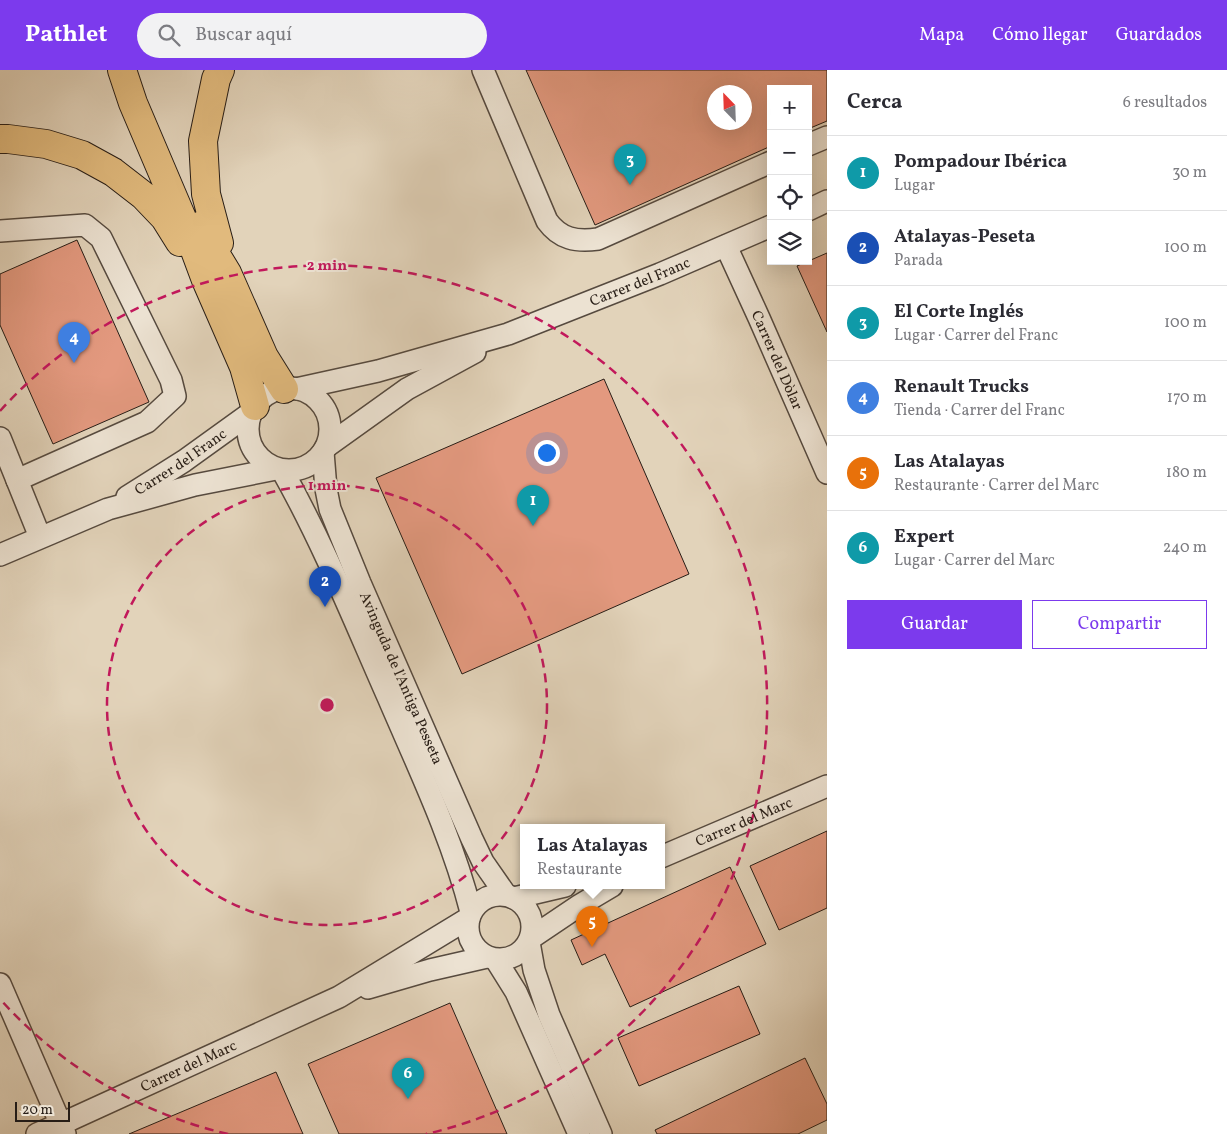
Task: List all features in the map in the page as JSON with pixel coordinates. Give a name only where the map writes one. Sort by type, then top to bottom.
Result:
[{"type":"highway","points":[[122,70],[133,103],[190,236],[217,277],[264,358],[290,389]]},
{"type":"highway","points":[[129,70],[145,99],[210,245],[217,277],[244,367],[253,409]]},
{"type":"highway","points":[[217,277],[206,194],[203,141],[216,79],[220,70]]},
{"type":"highway","points":[[0,139],[46,144],[82,155],[113,172],[144,196],[165,218],[187,253],[217,277]]},
{"type":"street","points":[[482,70],[547,221],[554,230],[567,237],[583,241],[598,239],[767,164]]},
{"type":"street","points":[[812,143],[827,137]]},
{"type":"street","points":[[812,208],[827,201]]},
{"type":"street","points":[[0,231],[85,225],[101,238],[171,380],[175,396],[147,422],[17,480]]},
{"type":"street","name":"Carrer del Franc","points":[[290,389],[378,370],[508,334],[660,274],[767,228]]},
{"type":"street","name":"Carrer del Dòlar","points":[[726,246],[827,473]]},
{"type":"street","name":"Carrer del Franc","points":[[324,450],[407,389],[508,334]]},
{"type":"street","points":[[290,389],[306,392],[323,406],[328,415],[330,432],[324,450],[315,461],[305,467],[294,470],[279,469],[259,458],[249,441],[248,426],[253,409],[263,398],[272,392],[290,389]]},
{"type":"street","name":"Carrer del Franc","points":[[108,509],[184,461],[253,409]]},
{"type":"street","points":[[0,438],[40,537]]},
{"type":"street","name":"Avinguda de l'Antiga Pesseta","points":[[324,450],[326,489],[330,508],[360,584],[472,840],[483,862],[510,897]]},
{"type":"street","name":"Carrer del Franc","points":[[0,555],[108,509],[195,485],[279,469]]},
{"type":"street","name":"Avinguda de l'Antiga Pesseta","points":[[279,469],[300,502],[335,577],[433,800],[458,866],[470,915]]},
{"type":"street","name":"Carrer del Marc","points":[[665,856],[827,786]]},
{"type":"street","points":[[510,897],[550,889]]},
{"type":"street","points":[[601,1134],[549,1015],[534,970],[530,940],[532,922],[526,908],[520,902],[510,897],[497,895],[482,900],[476,905],[470,915],[468,933],[474,948],[480,953],[491,958],[506,959],[516,956],[526,948],[530,940],[580,904],[607,889]]},
{"type":"street","name":"Carrer del Marc","points":[[36,1134],[62,1129],[339,997],[470,915]]},
{"type":"street","points":[[491,958],[516,992],[579,1134]]},
{"type":"street","name":"Carrer del Marc","points":[[339,997],[430,970],[491,958]]},
{"type":"street","points":[[0,984],[62,1129]]},
{"type":"building","points":[[526,70],[827,70],[827,121],[812,127],[812,85],[767,85],[767,148],[595,225]]},
{"type":"building","points":[[77,240],[149,402],[53,444],[0,325],[0,274]]},
{"type":"building","points":[[827,253],[827,332],[797,266],[812,265],[812,260]]},
{"type":"building","points":[[604,379],[689,574],[462,674],[376,478]]},
{"type":"building","points":[[827,831],[827,908],[779,930],[750,866]]},
{"type":"building","points":[[730,867],[766,944],[630,1007],[605,954],[582,965],[571,940]]},
{"type":"building","points":[[739,986],[760,1034],[639,1086],[618,1038]]},
{"type":"building","points":[[450,1003],[507,1134],[339,1134],[308,1064]]},
{"type":"building","points":[[805,1058],[827,1104],[827,1120],[798,1134],[657,1134],[655,1130]]},
{"type":"building","points":[[276,1072],[303,1134],[129,1134]]},
{"type":"place","name":"El Corte Inglés","points":[[630,185]]},
{"type":"place","name":"Renault Trucks","points":[[74,363]]},
{"type":"place","name":"Pompadour Ibérica","points":[[533,526]]},
{"type":"place","name":"Atalayas-Peseta","points":[[325,607]]},
{"type":"place","name":"Las Atalayas","points":[[592,947]]},
{"type":"place","name":"Expert","points":[[408,1099]]}]
